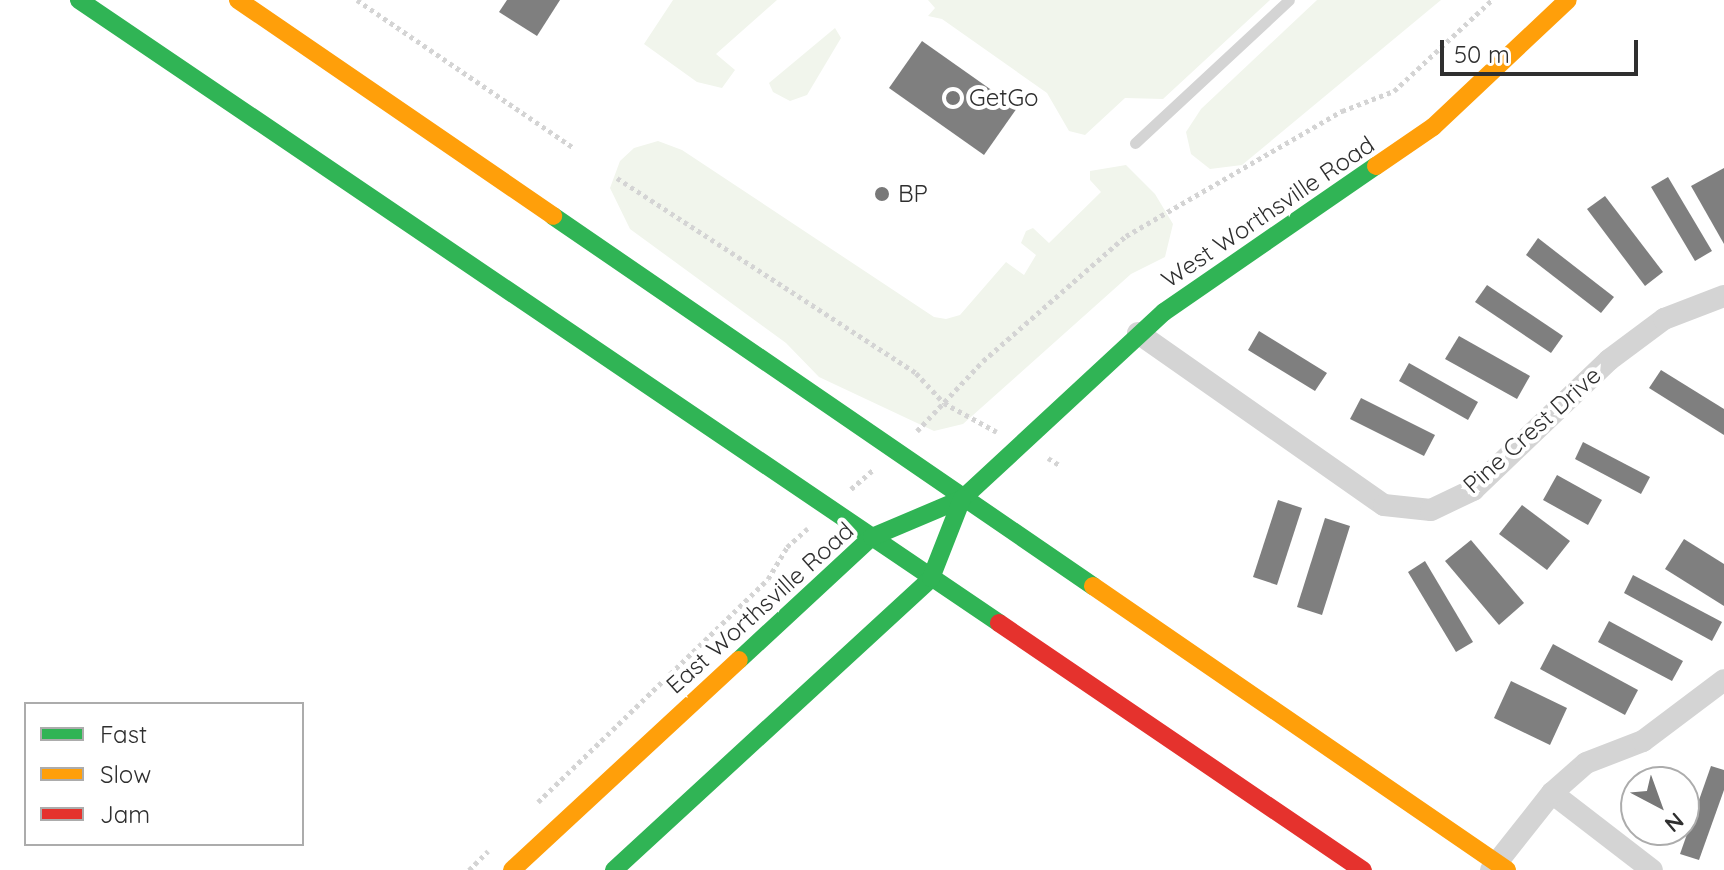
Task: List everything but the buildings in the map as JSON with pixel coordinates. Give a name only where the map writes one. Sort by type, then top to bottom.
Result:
[{"type":"main road","points":[[79,0],[1363,870]]},
{"type":"main road","points":[[238,0],[556,214],[962,499],[1498,868]]},
{"type":"main road","name":"West Worthsville Road","points":[[962,499],[1138,333],[1222,268],[1433,127],[1568,0]]},
{"type":"main road","points":[[614,870],[931,578],[962,499]]},
{"type":"main road","name":"East Worthsville Road","points":[[512,870],[872,537],[962,499]]},
{"type":"street","name":"Pine Crest Drive","points":[[1138,333],[1384,505],[1431,510],[1473,490],[1609,360],[1664,319],[1724,296]]},
{"type":"street","points":[[1498,868],[1552,793],[1586,763],[1643,741],[1724,680]]},
{"type":"street","points":[[1552,793],[1652,870]]},
{"type":"lane","points":[[1135,143],[1289,0]]},
{"type":"path","points":[[357,0],[574,148]]},
{"type":"path","points":[[924,424],[983,361],[1126,236],[1342,111],[1394,91],[1492,0]]},
{"type":"path","points":[[617,178],[916,373],[944,403],[974,423],[1021,441],[1061,466]]},
{"type":"path","points":[[535,805],[768,579],[787,547]]},
{"type":"path","points":[[469,870],[491,848]]},
{"type":"shaded area","points":[[673,0],[777,0],[716,54],[735,70],[722,88],[697,82],[644,44]]},
{"type":"shaded area","points":[[928,0],[1270,0],[1163,99],[1125,98],[1085,135],[1069,131],[1047,93],[942,19],[928,16],[935,8]]},
{"type":"shaded area","points":[[1317,0],[1441,0],[1242,165],[1210,169],[1191,154],[1186,132],[1201,109]]},
{"type":"shaded area","points":[[835,28],[841,38],[807,95],[790,101],[773,92],[769,83]]},
{"type":"shaded area","points":[[658,141],[682,150],[934,317],[946,319],[960,315],[1006,262],[1024,275],[1036,255],[1021,243],[1026,231],[1033,228],[1049,243],[1101,192],[1090,180],[1090,171],[1126,165],[1155,194],[1173,224],[1165,257],[1131,274],[963,424],[934,431],[819,377],[786,343],[630,229],[610,188],[620,161],[634,148]]},
{"type":"traffic: fast","points":[[79,0],[999,623]]},
{"type":"traffic: fast","points":[[739,660],[872,537],[962,499],[1164,312],[1376,166]]},
{"type":"traffic: fast","points":[[553,216],[1093,586]]},
{"type":"traffic: fast","points":[[614,870],[931,578],[962,499]]},
{"type":"traffic: slow","points":[[238,0],[553,216]]},
{"type":"traffic: slow","points":[[1376,166],[1433,127],[1568,0]]},
{"type":"traffic: slow","points":[[1093,586],[1507,870]]},
{"type":"traffic: slow","points":[[512,870],[739,660]]},
{"type":"traffic: jam","points":[[999,623],[1363,870]]},
{"type":"place","name":"GetGo","points":[[953,98]]},
{"type":"place","name":"BP","points":[[882,194]]}]
